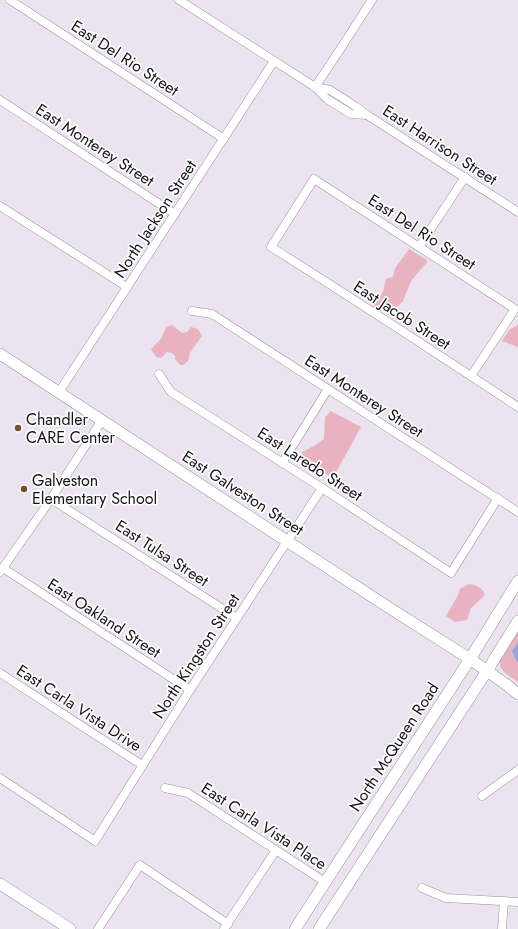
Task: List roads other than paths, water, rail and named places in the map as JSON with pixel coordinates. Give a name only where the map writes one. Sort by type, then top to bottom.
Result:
[{"type":"main road","name":"East Galveston Street","points":[[0,354],[470,659],[507,684],[518,694]]},
{"type":"main road","name":"North McQueen Road","points":[[294,929],[470,659],[518,581]]},
{"type":"main road","points":[[319,929],[518,621]]},
{"type":"main road","points":[[0,884],[70,929]]},
{"type":"street","name":"East Del Rio Street","points":[[10,0],[224,139]]},
{"type":"street","name":"East Harrison Street","points":[[179,0],[314,87],[330,90],[518,212]]},
{"type":"street","points":[[314,87],[372,0]]},
{"type":"street","name":"North Jackson Street","points":[[59,392],[274,62]]},
{"type":"street","name":"East Monterey Street","points":[[0,100],[175,214]]},
{"type":"street","points":[[419,247],[465,177]]},
{"type":"street","name":"East Del Rio Street","points":[[271,247],[314,179],[515,309],[471,376]]},
{"type":"street","points":[[0,206],[127,287]]},
{"type":"street","name":"East Jacob Street","points":[[271,247],[334,286],[518,407]]},
{"type":"street","name":"East Monterey Street","points":[[192,311],[212,314],[518,512]]},
{"type":"street","name":"East Laredo Street","points":[[159,374],[171,392],[322,488],[451,573],[498,498]]},
{"type":"street","points":[[282,463],[328,389]]},
{"type":"street","points":[[2,566],[51,499],[102,420]]},
{"type":"street","name":"North Kingston Street","points":[[0,778],[95,840],[190,690],[322,488]]},
{"type":"street","name":"East Tulsa Street","points":[[51,499],[237,618]]},
{"type":"street","name":"East Oakland Street","points":[[2,566],[190,690]]},
{"type":"street","name":"East Carla Vista Drive","points":[[0,673],[142,766]]},
{"type":"street","points":[[482,796],[518,770]]},
{"type":"street","name":"East Carla Vista Place","points":[[164,788],[188,793],[325,882]]},
{"type":"street","points":[[98,929],[140,865],[226,926],[276,850]]},
{"type":"street","points":[[422,888],[446,898],[518,902]]},
{"type":"street","points":[[502,929],[504,901]]},
{"type":"water","points":[[518,642],[518,662],[512,651]]},
{"type":"place","name":"Chandler CARE Center","points":[[18,428]]},
{"type":"place","name":"Galveston Elementary School","points":[[24,489]]}]
